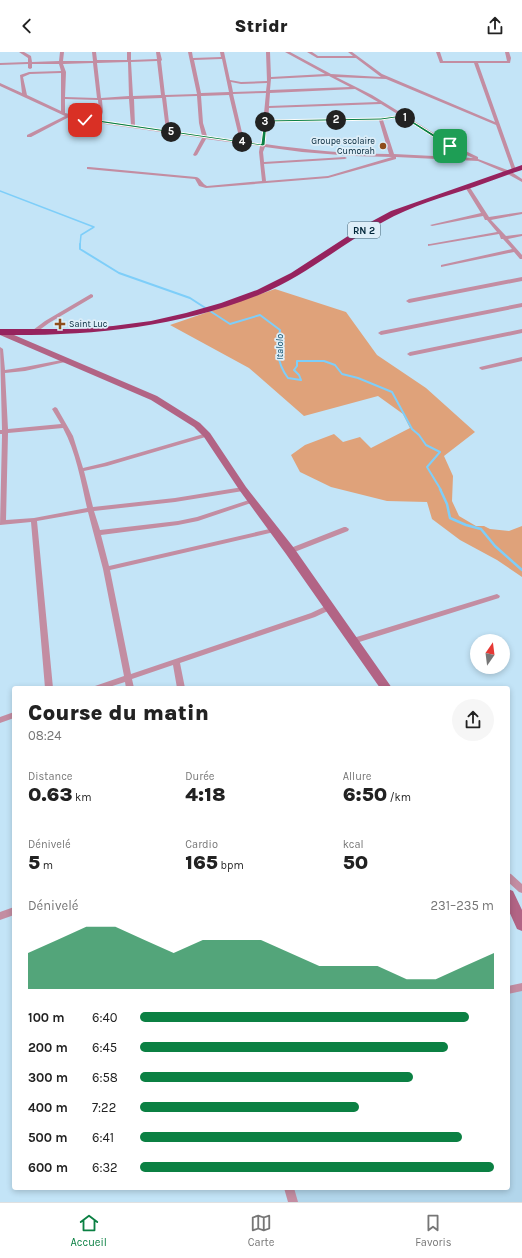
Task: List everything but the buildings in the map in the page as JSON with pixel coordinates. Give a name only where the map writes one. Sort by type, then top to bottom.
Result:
[{"type":"highway","name":"RN 2","points":[[0,332],[86,332],[118,329],[214,308],[261,291],[295,275],[388,216],[467,187],[517,172]]},
{"type":"street","points":[[21,52],[30,57],[30,73]]},
{"type":"street","points":[[62,52],[61,63],[64,72],[63,113]]},
{"type":"street","points":[[94,52],[101,112],[98,122]]},
{"type":"street","points":[[129,52],[131,61],[133,127]]},
{"type":"street","points":[[158,52],[168,132]]},
{"type":"street","points":[[190,52],[198,95],[201,123],[205,137],[195,155]]},
{"type":"street","points":[[222,52],[242,142]]},
{"type":"street","points":[[264,182],[261,152],[266,121],[269,80],[268,52]]},
{"type":"street","points":[[287,52],[383,103],[450,146],[479,160],[517,172]]},
{"type":"street","points":[[309,52],[317,57],[357,57]]},
{"type":"street","points":[[350,52],[377,73],[387,78],[496,124]]},
{"type":"street","points":[[438,52],[442,62],[476,63],[509,62],[510,58],[507,52]]},
{"type":"street","points":[[191,59],[223,58]]},
{"type":"street","points":[[0,64],[96,63],[160,60]]},
{"type":"street","points":[[476,63],[496,124],[522,181]]},
{"type":"street","points":[[25,96],[22,76],[30,73],[64,72]]},
{"type":"street","points":[[229,81],[241,83],[330,75],[387,78]]},
{"type":"street","points":[[0,84],[63,113],[98,122],[294,150],[353,155],[479,160]]},
{"type":"street","points":[[64,98],[99,99],[164,97],[355,88]]},
{"type":"street","points":[[266,107],[383,103]]},
{"type":"street","points":[[29,136],[69,115]]},
{"type":"street","points":[[266,121],[381,119],[403,116]]},
{"type":"street","points":[[381,119],[392,156]]},
{"type":"street","points":[[263,163],[349,158],[353,155]]},
{"type":"street","points":[[89,168],[198,179],[203,187],[304,179],[311,182],[401,156]]},
{"type":"street","points":[[467,187],[487,219],[522,258]]},
{"type":"street","points":[[487,219],[522,213]]},
{"type":"street","points":[[432,225],[484,214]]},
{"type":"street","points":[[430,245],[501,236],[522,235]]},
{"type":"street","points":[[443,266],[514,250]]},
{"type":"street","points":[[409,300],[522,279]]},
{"type":"street","points":[[32,333],[47,322],[91,296]]},
{"type":"street","points":[[381,333],[522,305]]},
{"type":"street","points":[[410,354],[522,331]]},
{"type":"street","points":[[0,332],[154,398],[184,416],[207,435],[243,489],[290,550],[385,686]]},
{"type":"street","points":[[0,349],[2,372],[2,523],[34,520],[91,509],[175,500],[243,489]]},
{"type":"street","points":[[482,368],[522,359]]},
{"type":"street","points":[[2,372],[31,368],[65,360]]},
{"type":"street","points":[[55,409],[70,436],[81,470],[106,569],[130,686]]},
{"type":"street","points":[[2,432],[64,426]]},
{"type":"street","points":[[81,470],[105,465],[207,435]]},
{"type":"street","points":[[97,533],[178,523],[218,513],[252,501]]},
{"type":"street","points":[[34,520],[49,686]]},
{"type":"street","points":[[290,550],[346,529]]},
{"type":"street","points":[[106,569],[274,530]]},
{"type":"street","points":[[353,640],[497,596]]},
{"type":"street","points":[[104,686],[313,615],[330,607]]},
{"type":"street","points":[[176,661],[181,686]]},
{"type":"street","points":[[0,720],[12,717]]},
{"type":"street","points":[[510,878],[522,889]]},
{"type":"street","points":[[510,899],[522,925]]},
{"type":"street","points":[[0,916],[12,912]]},
{"type":"street","points":[[510,990],[522,987]]},
{"type":"street","points":[[290,1190],[293,1202]]},
{"type":"shaded area","points":[[275,289],[346,312],[377,355],[426,388],[475,432],[444,456],[453,476],[452,501],[459,516],[476,526],[509,531],[522,526],[522,577],[497,560],[460,540],[432,519],[427,502],[387,501],[331,487],[300,472],[291,455],[305,445],[334,434],[343,442],[360,437],[371,448],[410,428],[403,414],[378,396],[304,416],[249,368],[170,325]]},
{"type":"shaded area","points":[[522,988],[522,1202],[293,1202],[290,1190],[510,1190],[510,991]]},
{"type":"waterway","name":"Italolo","points":[[0,191],[94,227],[81,235],[80,245]]},
{"type":"waterway","name":"Italolo","points":[[80,245],[80,249],[119,273],[190,298],[230,324],[260,315],[280,330],[278,355],[281,366],[288,378],[301,380],[299,375],[294,370],[297,366],[297,361],[324,361],[335,365],[342,374],[358,378],[392,392],[412,429],[419,435],[426,445],[440,452],[427,467],[441,490]]},
{"type":"waterway","name":"Italolo","points":[[440,489],[447,504],[450,518],[466,525],[481,529],[495,546],[522,570]]},
{"type":"place","name":"Groupe scolaire Cumorah","points":[[383,146]]},
{"type":"place","name":"Saint Luc","points":[[60,324]]},
{"type":"route","points":[[85,120],[263,145],[266,121],[362,120],[403,116],[450,146]]}]
